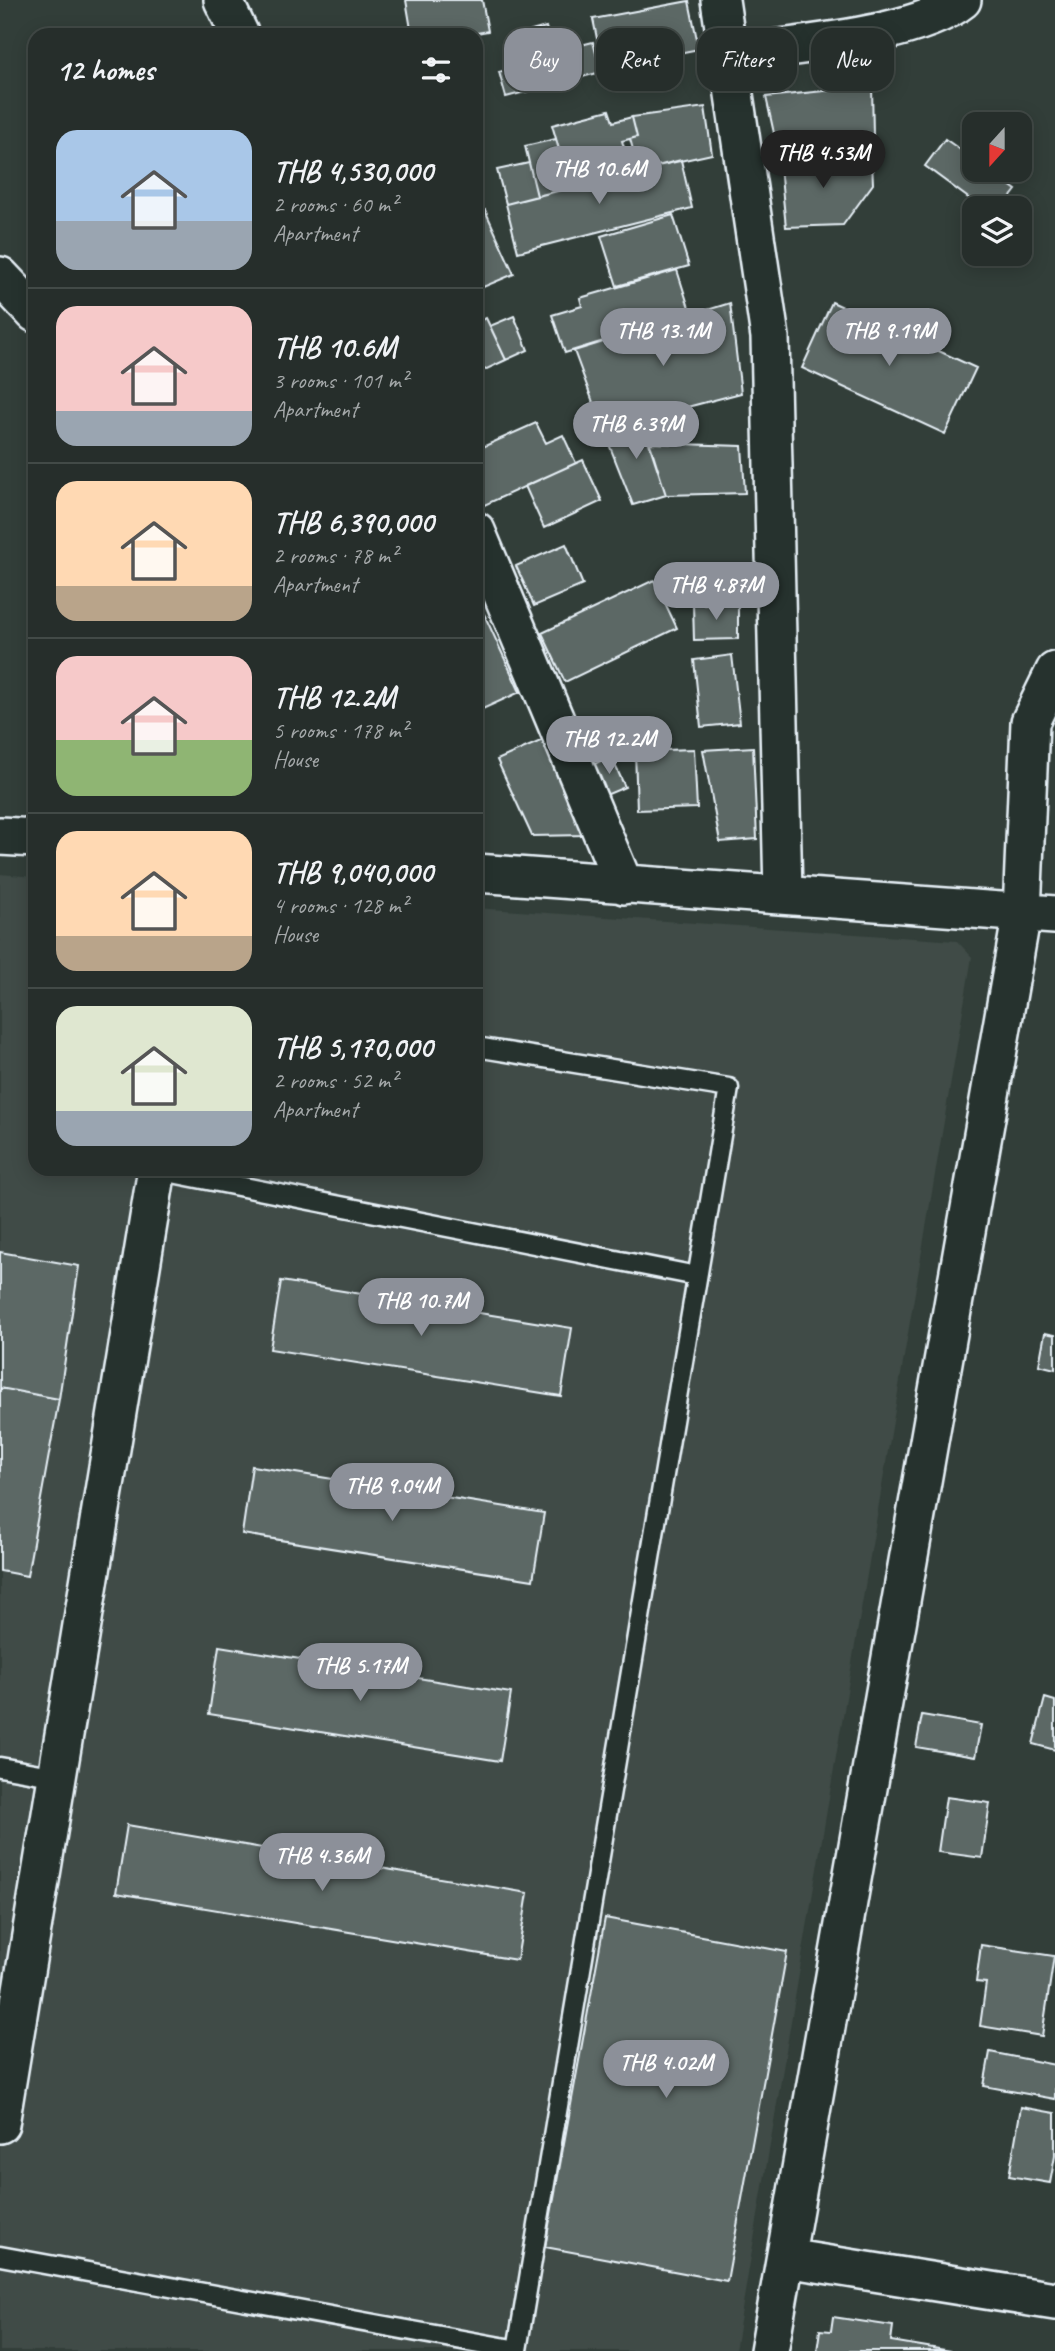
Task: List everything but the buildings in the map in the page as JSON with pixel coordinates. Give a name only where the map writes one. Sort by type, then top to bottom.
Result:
[{"type":"street","points":[[223,0],[237,28]]},
{"type":"street","points":[[720,0],[725,28]]},
{"type":"street","points":[[797,44],[912,25],[947,12],[961,0]]},
{"type":"street","points":[[734,91],[770,337],[783,894]]},
{"type":"street","points":[[0,276],[28,306]]},
{"type":"street","points":[[483,548],[624,884]]},
{"type":"street","points":[[769,2351],[1038,914],[1030,722],[1055,671]]},
{"type":"street","points":[[0,836],[28,838]]},
{"type":"street","points":[[483,874],[1038,914]]},
{"type":"street","points":[[0,2124],[156,1176]]},
{"type":"street","points":[[786,2258],[1055,2301]]},
{"type":"lane","points":[[0,2256],[517,2350],[729,1088],[483,1048]]},
{"type":"lane","points":[[192,1176],[697,1276]]},
{"type":"lane","points":[[0,1767],[57,1777]]},
{"type":"shaded area","points":[[0,874],[28,876],[28,1176],[483,1176],[483,908],[957,941],[972,957],[735,2351],[0,2351]]}]
